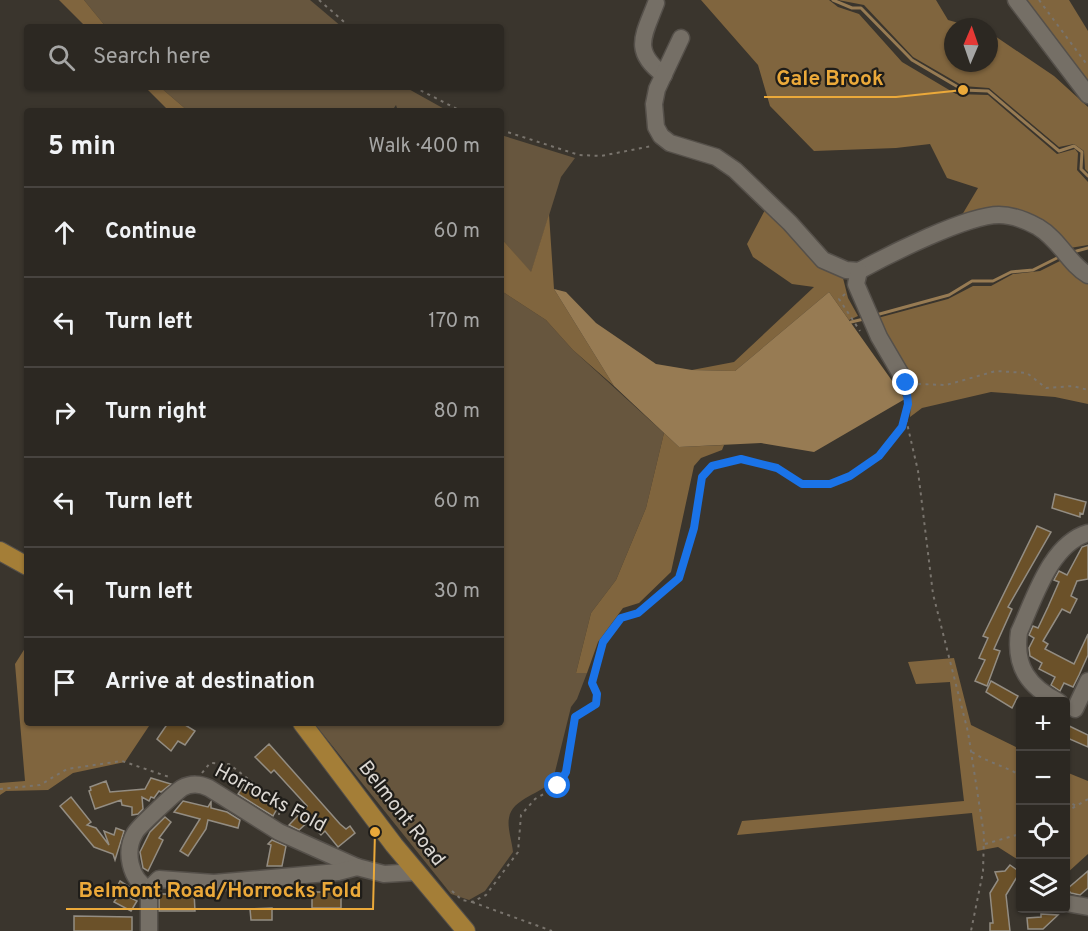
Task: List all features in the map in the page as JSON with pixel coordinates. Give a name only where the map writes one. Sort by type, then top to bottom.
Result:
[{"type":"main road","points":[[0,551],[24,564]]},
{"type":"main road","name":"Belmont Road","points":[[304,726],[417,872],[466,931]]},
{"type":"street","points":[[1016,0],[1088,95]]},
{"type":"street","points":[[656,3],[644,34],[643,50],[649,63],[664,75]]},
{"type":"street","points":[[681,38],[657,89],[653,115],[661,136],[670,143],[716,157],[735,170],[824,260],[857,278],[879,337],[906,383]]},
{"type":"street","points":[[857,278],[962,223],[999,214],[1016,217],[1038,227],[1088,275]]},
{"type":"street","points":[[1049,697],[1041,693],[1022,671],[1017,645],[1019,632],[1059,554],[1070,542],[1088,533]]},
{"type":"street","points":[[1076,709],[1088,681]]},
{"type":"street","name":"Horrocks Fold","points":[[357,867],[338,872],[214,883],[165,878],[153,883],[149,889],[144,887],[132,871],[132,839],[135,831],[192,786],[274,829],[357,867],[384,874],[417,872]]},
{"type":"street","points":[[149,889],[149,931]]},
{"type":"street","points":[[1070,904],[1088,907]]},
{"type":"path","points":[[319,0],[347,24]]},
{"type":"path","points":[[1039,0],[1088,66]]},
{"type":"path","points":[[420,90],[455,108]]},
{"type":"path","points":[[504,131],[579,155],[602,156],[670,143]]},
{"type":"path","points":[[856,326],[839,299],[857,278]]},
{"type":"path","points":[[472,902],[486,895],[518,852],[521,815],[535,799],[558,786],[566,772],[575,717],[596,704],[597,694],[592,683],[603,642],[621,618],[638,613],[679,578],[694,528],[702,477],[712,466],[741,459],[777,468],[802,484],[830,484],[850,476],[879,456],[902,427],[908,404],[906,383],[946,385],[996,372],[1027,373],[1046,388],[1073,386],[1088,390]]},
{"type":"path","points":[[905,416],[918,471],[933,594],[971,751],[985,844],[983,872],[972,931]]},
{"type":"path","points":[[971,751],[984,760],[1001,764],[1016,772]]},
{"type":"path","points":[[0,789],[40,785],[67,769],[122,761],[192,786],[210,763],[229,764],[279,803],[281,811],[274,829]]},
{"type":"path","points":[[1070,809],[1088,799]]},
{"type":"path","points":[[1070,803],[1076,806]]},
{"type":"path","points":[[985,844],[1016,835]]},
{"type":"path","points":[[446,885],[462,900],[552,931]]},
{"type":"shaded area","points":[[59,0],[84,0],[104,24],[83,24]]},
{"type":"shaded area","points":[[84,0],[310,0],[338,24],[104,24]]},
{"type":"shaded area","points":[[701,0],[829,0],[838,7],[859,14],[902,62],[956,94],[988,95],[1057,154],[1075,149],[1078,153],[1077,170],[1088,182],[1088,245],[1070,248],[1049,230],[962,215],[978,188],[947,178],[930,144],[896,148],[814,151],[770,106],[758,65]]},
{"type":"shaded area","points":[[838,0],[936,0],[947,18],[944,18],[944,72],[998,72],[998,38],[1054,76],[1088,107],[1088,172],[1085,169],[1084,151],[1074,144],[1059,147],[989,88],[963,86],[913,57],[864,5]]},
{"type":"shaded area","points":[[1024,0],[1069,0],[1088,31],[1088,87]]},
{"type":"shaded area","points":[[148,90],[164,90],[184,108],[166,108]]},
{"type":"shaded area","points":[[164,90],[410,90],[443,108],[397,108],[396,105],[394,108],[184,108]]},
{"type":"shaded area","points":[[504,136],[575,158],[561,177],[531,273],[504,242]]},
{"type":"shaded area","points":[[766,208],[843,278],[848,298],[858,316],[849,320],[829,292],[735,371],[692,370],[734,362],[814,287],[792,284],[753,257],[747,244]]},
{"type":"shaded area","points":[[549,214],[554,289],[614,386],[573,350],[546,320],[504,293],[504,241],[531,272]]},
{"type":"shaded area","points":[[1064,259],[1088,279],[1088,404],[1055,397],[991,392],[922,408],[910,417],[909,390],[905,378],[874,319],[948,299],[973,286],[991,286],[1013,274],[1040,271]]},
{"type":"shaded area","points":[[554,289],[566,292],[596,323],[656,364],[692,370],[735,371],[829,292],[905,399],[814,452],[761,443],[679,447],[614,386]]},
{"type":"shaded area","points":[[504,293],[546,320],[573,350],[664,433],[646,508],[616,580],[591,613],[576,673],[587,673],[577,699],[571,707],[553,780],[521,801],[511,811],[509,826],[513,852],[485,891],[469,900],[451,894],[316,726],[504,726]]},
{"type":"shaded area","points":[[664,433],[679,447],[724,445],[722,450],[701,458],[694,466],[671,572],[639,603],[623,608],[598,642],[587,673],[576,673],[591,613],[616,580],[646,508]]},
{"type":"shaded area","points":[[24,650],[24,726],[149,726],[125,762],[73,773],[48,790],[6,791],[0,795],[0,783],[25,781],[15,664]]},
{"type":"shaded area","points":[[954,658],[971,725],[1016,747],[1016,858],[998,847],[977,851],[972,813],[737,835],[742,821],[964,801],[950,682],[916,684],[908,662]]},
{"type":"shaded area","points":[[1070,774],[1088,781],[1088,854],[1070,870]]},
{"type":"building","points":[[1055,494],[1086,502],[1083,514],[1080,513],[1080,517],[1052,508]]},
{"type":"building","points":[[1037,526],[1051,532],[1008,607],[1012,609],[994,649],[1000,651],[987,686],[975,681],[985,660],[979,658],[988,638],[983,636]]},
{"type":"building","points":[[1088,545],[1088,579],[1077,581],[1071,596],[1077,599],[1070,613],[1062,609],[1043,641],[1048,644],[1045,649],[1074,664],[1088,634],[1088,655],[1079,675],[1073,687],[1064,683],[1060,691],[1051,685],[1055,677],[1039,669],[1042,663],[1030,656],[1029,648],[1034,638],[1029,635],[1033,626],[1038,628],[1048,607],[1059,582],[1054,580],[1059,571],[1067,575],[1082,547]]},
{"type":"building","points":[[991,681],[1018,696],[1012,708],[986,692]]},
{"type":"building","points":[[166,726],[187,726],[195,731],[185,745],[178,741],[171,751],[157,739]]},
{"type":"building","points":[[1070,726],[1088,735],[1088,747],[1070,739]]},
{"type":"building","points":[[269,744],[340,824],[346,829],[350,826],[355,833],[338,847],[325,831],[321,835],[309,821],[299,830],[289,825],[307,806],[274,770],[271,773],[255,757]]},
{"type":"building","points":[[151,778],[171,784],[161,792],[159,791],[154,798],[151,797],[149,801],[142,797],[143,809],[138,814],[132,815],[132,807],[122,805],[121,800],[95,809],[89,791],[90,787],[106,781],[110,792],[145,789]]},
{"type":"building","points":[[244,785],[278,807],[273,816],[238,794]]},
{"type":"building","points":[[71,797],[91,822],[87,825],[96,828],[109,845],[104,831],[114,835],[116,828],[124,831],[115,860],[113,854],[94,847],[60,806]]},
{"type":"building","points":[[183,801],[208,807],[211,802],[211,808],[227,812],[240,820],[238,828],[208,820],[206,829],[188,856],[180,851],[200,819],[174,812]]},
{"type":"building","points":[[165,817],[171,822],[159,838],[163,840],[148,871],[143,868],[140,852],[150,832]]},
{"type":"building","points":[[272,840],[286,846],[282,866],[267,866],[271,845],[268,844]]},
{"type":"building","points":[[1010,865],[1016,869],[1016,879],[1006,895],[1010,931],[990,931],[990,923],[993,923],[990,893],[998,880],[995,872],[1005,871]]},
{"type":"building","points":[[1088,871],[1088,888],[1080,895],[1071,893],[1070,886]]},
{"type":"building","points":[[120,881],[131,888],[127,896],[137,901],[131,911],[114,902],[116,899],[112,897]]},
{"type":"building","points":[[181,891],[194,892],[195,911],[159,911],[159,894],[181,894]]},
{"type":"building","points":[[312,892],[341,892],[341,908],[312,908]]},
{"type":"building","points":[[272,908],[272,920],[251,920],[250,909]]},
{"type":"building","points":[[1041,914],[1058,915],[1043,929],[1028,929],[1027,918],[1041,917]]},
{"type":"building","points":[[74,916],[132,917],[132,931],[74,931]]},
{"type":"waterway","points":[[833,0],[852,8],[861,8],[912,60],[963,90],[988,91],[1059,151],[1074,146],[1082,152],[1081,169],[1088,176]]},
{"type":"waterway","points":[[1073,252],[1088,248]]},
{"type":"waterway","points":[[876,315],[949,295],[972,281],[993,281],[1011,272],[1033,270],[1061,256]]},
{"type":"waterway","points":[[851,322],[864,319]]},
{"type":"place","name":"Gale Brook","points":[[963,90]]},
{"type":"place","name":"Belmont Road/Horrocks Fold","points":[[375,832]]},
{"type":"route","points":[[558,786],[566,772],[575,717],[596,704],[597,694],[592,683],[603,642],[621,618],[638,613],[679,578],[694,528],[702,477],[712,466],[741,459],[777,468],[802,484],[830,484],[850,476],[879,456],[902,427],[908,404],[906,383]]}]
